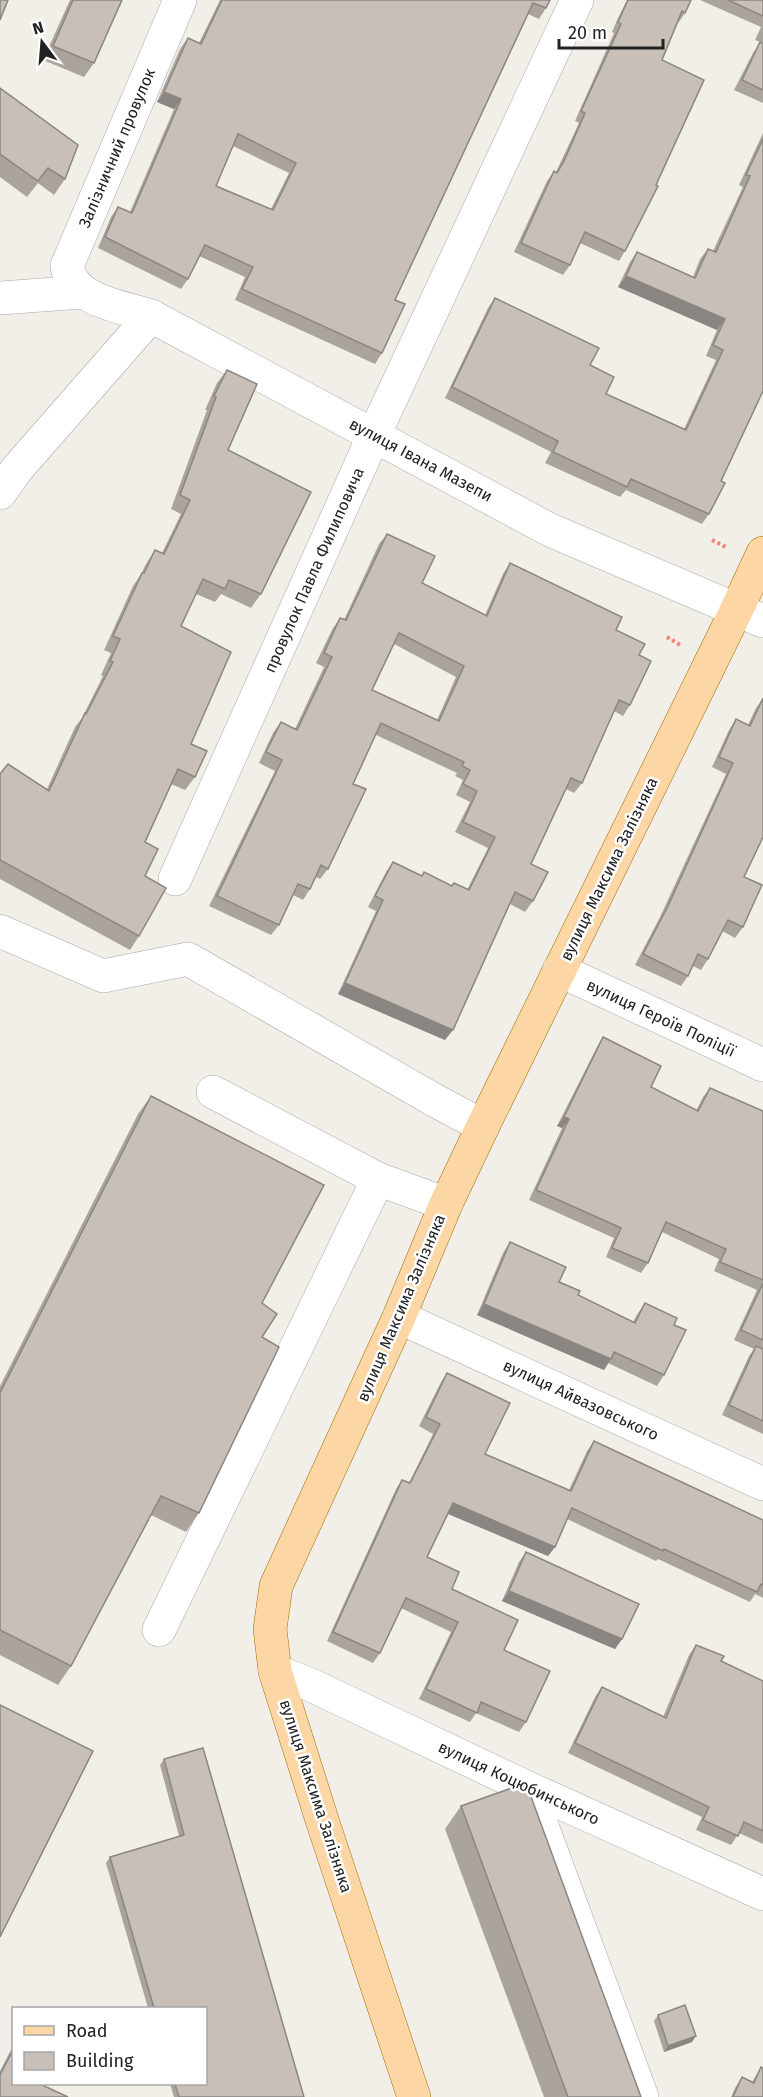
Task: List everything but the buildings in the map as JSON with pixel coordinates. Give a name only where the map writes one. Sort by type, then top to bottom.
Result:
[{"type":"main road","name":"вулиця Максима Залізняка","points":[[414,2097],[275,1671],[270,1629],[276,1586],[399,1317],[446,1204],[559,970],[750,615],[748,552]]},
{"type":"street","name":"Залізничний провулок","points":[[83,292],[72,281],[67,266],[180,0]]},
{"type":"street","name":"провулок Павла Филиповича","points":[[175,879],[374,435],[577,0]]},
{"type":"street","points":[[0,298],[83,292]]},
{"type":"street","name":"вулиця Івана Мазепи","points":[[83,292],[94,298],[151,316],[550,530],[750,615]]},
{"type":"street","points":[[0,494],[17,469],[151,316]]},
{"type":"street","points":[[0,932],[104,976],[188,959],[483,1126]]},
{"type":"street","name":"вулиця Героїв Поліції","points":[[559,970],[763,1065]]},
{"type":"street","points":[[213,1092],[378,1179],[446,1204]]},
{"type":"street","points":[[159,1630],[378,1179]]},
{"type":"street","name":"вулиця Айвазовського","points":[[399,1317],[763,1484]]},
{"type":"street","name":"вулиця Коцюбинського","points":[[275,1671],[337,1697],[528,1788],[763,1894]]},
{"type":"street","points":[[528,1788],[642,2097]]},
{"type":"path","points":[[712,540],[748,552]]},
{"type":"path","points":[[667,637],[685,648]]}]
